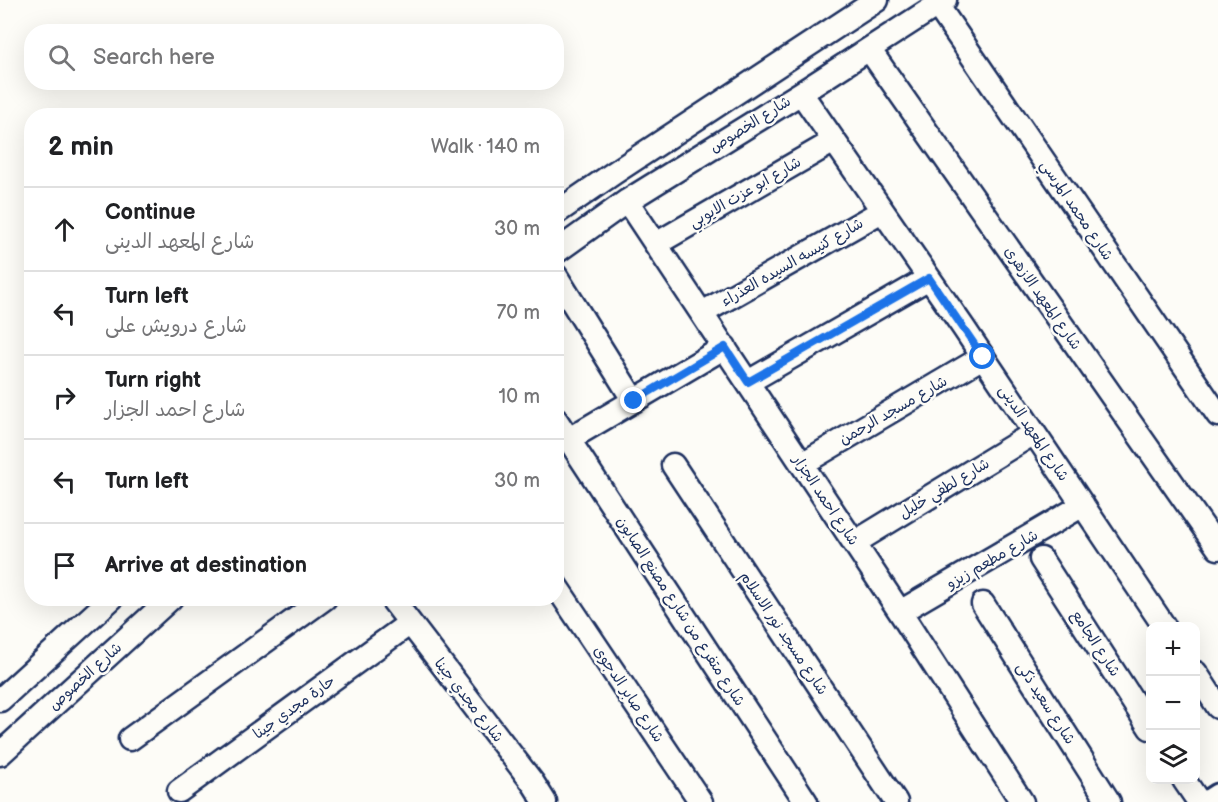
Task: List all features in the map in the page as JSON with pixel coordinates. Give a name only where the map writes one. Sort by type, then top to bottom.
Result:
[{"type":"street","points":[[564,207],[876,0]]},
{"type":"street","name":"شارع الخصوص","points":[[564,246],[627,201],[941,3]]},
{"type":"street","name":"شارع محمد المرسي","points":[[941,3],[1218,415]]},
{"type":"street","name":"شارع المعهد الازهرى","points":[[869,49],[1218,548]]},
{"type":"street","name":"شارع المعهد الدينى","points":[[801,93],[983,357],[1161,622]]},
{"type":"street","name":"شارع ابو عزت الايوبي","points":[[656,244],[834,141]]},
{"type":"street","name":"شارع احمد الجزار","points":[[627,201],[900,612],[1022,802]]},
{"type":"street","name":"شارع كنيسه السيده العذراء","points":[[702,313],[882,211]]},
{"type":"street","points":[[748,382],[929,278]]},
{"type":"street","points":[[564,289],[634,401]]},
{"type":"street","points":[[564,430],[634,401],[725,347]]},
{"type":"street","name":"شارع مسجد الرحمن","points":[[802,464],[983,357]]},
{"type":"street","name":"شارع متفرع من شارع مصنع الصابون","points":[[564,432],[806,802]]},
{"type":"street","name":"شارع لطفي خليل","points":[[854,543],[1034,433]]},
{"type":"street","name":"شارع مسجد نور الاسلام","points":[[673,465],[896,802]]},
{"type":"street","name":"شارع مطعم زيزو","points":[[900,612],[1083,505]]},
{"type":"street","name":"شارع الجامع","points":[[1041,559],[1146,722]]},
{"type":"street","name":"شارع صابر الدجوى","points":[[564,598],[701,802]]},
{"type":"street","name":"شارع سعيد ذكى","points":[[983,604],[1109,802]]},
{"type":"street","points":[[0,700],[103,606]]},
{"type":"street","name":"شارع الخصوص","points":[[0,754],[162,606]]},
{"type":"street","points":[[130,740],[315,606]]},
{"type":"street","name":"شارع مجدي جينا","points":[[397,606],[533,783],[545,802]]},
{"type":"street","name":"حارة مجدي جينا","points":[[179,791],[410,623]]},
{"type":"street","points":[[1198,676],[1218,707]]},
{"type":"street","points":[[1187,784],[1199,802]]},
{"type":"street","points":[[1207,802],[1218,795]]},
{"type":"route","points":[[634,401],[725,347],[748,382],[929,278],[983,357]]}]
